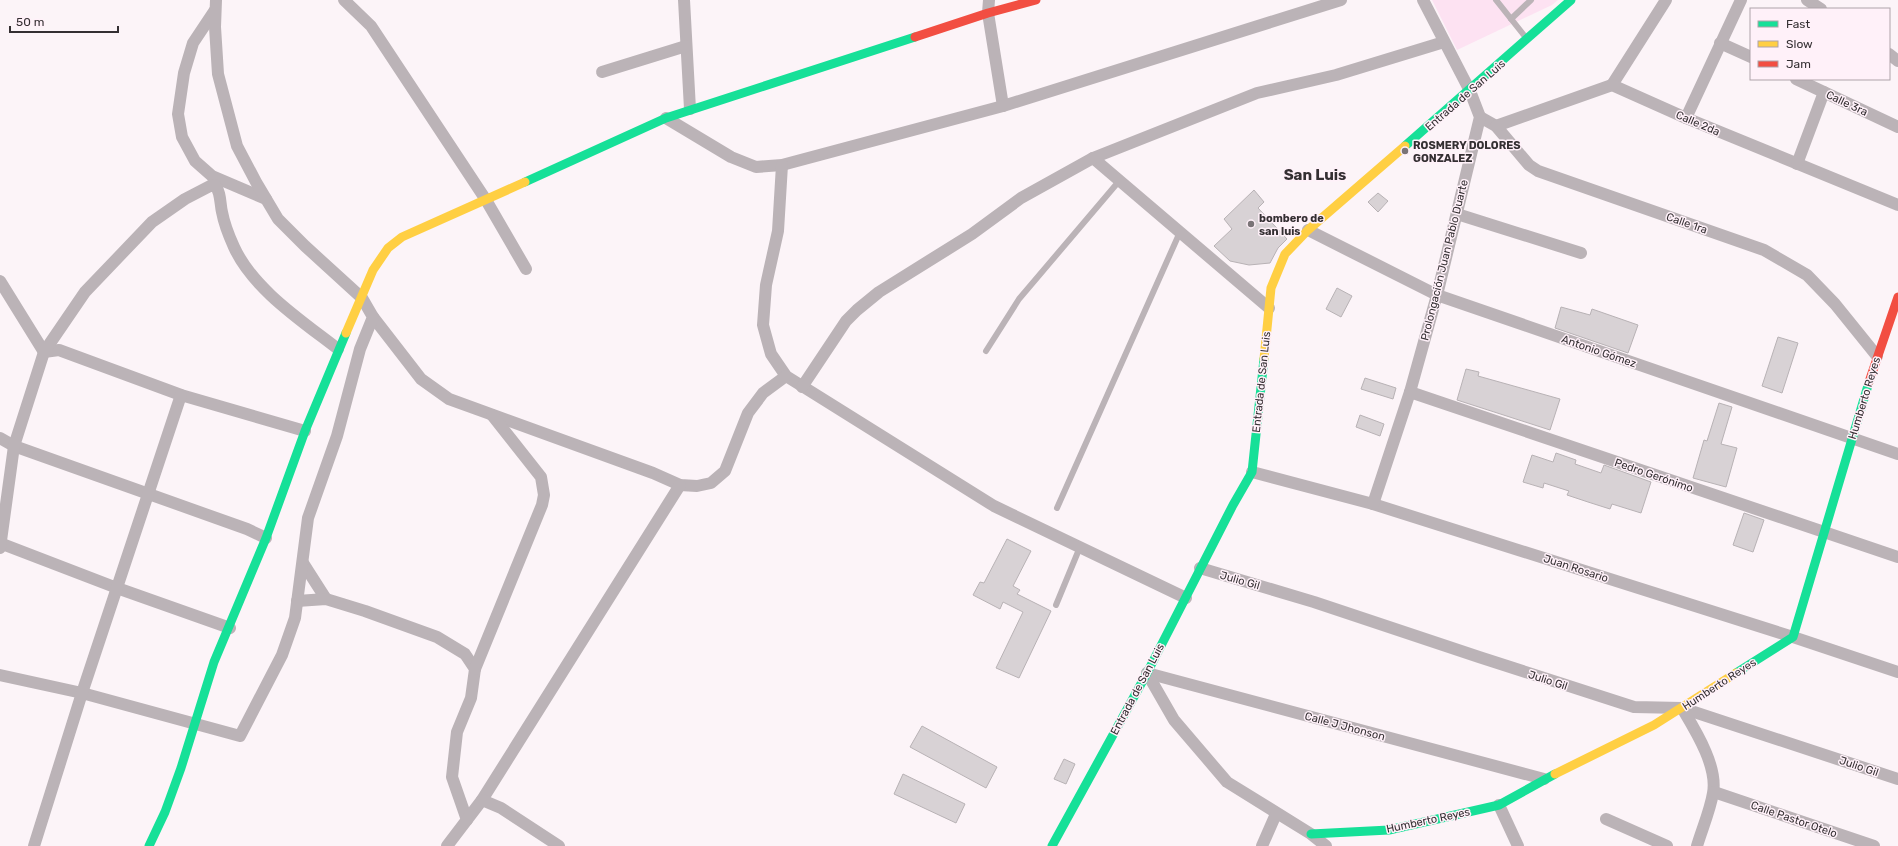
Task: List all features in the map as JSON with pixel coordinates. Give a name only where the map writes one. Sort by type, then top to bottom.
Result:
[{"type":"street","points":[[344,0],[371,26],[486,200],[526,268]]},
{"type":"street","points":[[684,0],[690,109]]},
{"type":"street","points":[[989,0],[988,13],[1003,106]]},
{"type":"street","points":[[150,846],[165,812],[214,662],[230,628],[266,538],[305,431],[338,349],[362,298],[373,270],[388,248],[402,237],[666,118],[988,13],[1036,0]]},
{"type":"street","points":[[666,118],[731,157],[756,167],[782,165],[1003,106],[1341,0]]},
{"type":"street","points":[[1423,0],[1470,91],[1480,117]]},
{"type":"street","name":"Entrada de San Luis","points":[[1052,846],[1146,673],[1186,598],[1200,568],[1252,472],[1271,288],[1285,254],[1308,230],[1527,40],[1559,7],[1571,0]]},
{"type":"street","points":[[1496,126],[1612,85],[1666,0]]},
{"type":"street","points":[[1686,118],[1741,0]]},
{"type":"street","points":[[1807,0],[1819,8]]},
{"type":"street","points":[[216,4],[215,27],[218,74],[238,146],[266,199],[278,219],[362,298],[374,317],[421,379],[449,399],[653,473],[680,485],[698,486],[710,483],[725,471],[748,413],[763,393],[786,376]]},
{"type":"street","points":[[216,4],[193,43],[184,73],[178,114],[182,137],[195,161],[212,176],[266,199]]},
{"type":"street","points":[[802,386],[846,321],[879,292],[972,234],[1021,198],[1093,158],[1256,93],[1336,75],[1444,42]]},
{"type":"street","points":[[1720,43],[1750,57]]},
{"type":"street","points":[[602,72],[686,46]]},
{"type":"street","points":[[1890,55],[1898,61]]},
{"type":"street","name":"Calle 3ra","points":[[1798,80],[1898,127]]},
{"type":"street","name":"Calle 2da","points":[[1612,85],[1686,118],[1898,205]]},
{"type":"street","points":[[1797,164],[1824,92]]},
{"type":"street","name":"Calle 1ra","points":[[1480,117],[1496,126],[1529,165],[1538,171],[1764,250],[1807,275],[1835,304],[1877,356]]},
{"type":"street","name":"Prolongación Juan Pablo Duarte","points":[[1373,504],[1410,392],[1437,295],[1480,117]]},
{"type":"street","points":[[1093,158],[1269,308]]},
{"type":"street","points":[[782,165],[778,231],[766,286],[763,325],[771,354],[786,376],[994,506],[1186,598]]},
{"type":"street","points":[[0,548],[14,446],[44,352],[86,292],[152,222],[185,199],[210,186],[215,185],[222,213],[234,246],[248,271],[286,308],[338,349]]},
{"type":"street","points":[[1456,214],[1581,253]]},
{"type":"street","name":"Antonio Gómez","points":[[1308,230],[1437,295],[1898,454]]},
{"type":"street","points":[[0,281],[44,352]]},
{"type":"street","name":"Humberto Reyes","points":[[1311,834],[1390,830],[1499,805],[1544,779],[1654,725],[1793,637],[1877,356],[1898,297]]},
{"type":"street","points":[[0,675],[82,694],[240,736],[282,655],[295,618],[308,518],[337,436],[360,348],[374,317]]},
{"type":"street","points":[[44,352],[59,350],[181,394],[305,431]]},
{"type":"street","name":"Pedro Gerónimo","points":[[1410,392],[1898,557]]},
{"type":"street","points":[[34,846],[82,694],[181,394]]},
{"type":"street","points":[[468,820],[452,777],[457,732],[471,698],[475,669],[542,505],[544,495],[541,477],[492,415]]},
{"type":"street","points":[[0,438],[14,446],[247,529],[266,538]]},
{"type":"street","name":"Juan Rosario","points":[[1252,472],[1373,504],[1793,637],[1898,672]]},
{"type":"street","points":[[447,846],[482,800],[680,485]]},
{"type":"street","points":[[0,543],[117,588],[230,628]]},
{"type":"street","points":[[303,563],[326,599]]},
{"type":"street","name":"Julio Gil","points":[[1200,568],[1314,602],[1479,658],[1634,707],[1682,708],[1898,779]]},
{"type":"street","points":[[297,601],[326,599],[366,611],[437,638],[465,654],[475,669]]},
{"type":"street","points":[[1146,673],[1174,720],[1227,782],[1276,814],[1311,834],[1326,846]]},
{"type":"street","name":"Calle J Jhonson","points":[[1146,673],[1544,779]]},
{"type":"street","points":[[1682,708],[1697,733],[1712,769],[1714,792],[1696,846]]},
{"type":"street","name":"Calle Pastor Otelo","points":[[1714,792],[1874,846]]},
{"type":"street","points":[[482,800],[501,808],[559,846]]},
{"type":"street","points":[[1499,805],[1518,846]]},
{"type":"street","points":[[1262,846],[1276,814]]},
{"type":"street","points":[[1606,819],[1667,846]]},
{"type":"lane","points":[[1496,0],[1527,40]]},
{"type":"lane","points":[[1511,19],[1531,0]]},
{"type":"lane","points":[[986,351],[1019,299],[1120,180]]},
{"type":"lane","points":[[1057,508],[1180,232]]},
{"type":"lane","points":[[1056,605],[1080,547]]},
{"type":"shaded area","points":[[1432,0],[1558,0],[1552,5],[1457,50]]},
{"type":"building","name":"bombero de san luis","points":[[1254,190],[1264,202],[1258,208],[1287,239],[1278,248],[1270,263],[1249,265],[1230,261],[1214,246],[1232,229],[1224,219]]},
{"type":"building","points":[[1378,193],[1388,201],[1378,212],[1368,202]]},
{"type":"building","points":[[1337,288],[1352,296],[1341,317],[1326,309]]},
{"type":"building","points":[[1561,307],[1590,315],[1592,309],[1638,325],[1628,353],[1555,328]]},
{"type":"building","points":[[1778,337],[1798,343],[1782,393],[1762,386]]},
{"type":"building","points":[[1466,369],[1479,372],[1478,376],[1560,399],[1550,430],[1457,400]]},
{"type":"building","points":[[1365,378],[1396,388],[1393,399],[1361,389]]},
{"type":"building","points":[[1719,403],[1732,407],[1721,444],[1737,448],[1726,487],[1693,478],[1704,440],[1707,441]]},
{"type":"building","points":[[1360,415],[1384,424],[1380,436],[1356,427]]},
{"type":"building","points":[[1556,453],[1576,460],[1575,464],[1601,473],[1604,465],[1651,482],[1641,513],[1612,504],[1610,509],[1567,495],[1569,491],[1544,483],[1543,488],[1523,482],[1532,455],[1553,462]]},
{"type":"building","points":[[1744,513],[1764,520],[1753,552],[1733,545]]},
{"type":"building","points":[[1007,539],[1031,551],[1013,586],[1020,590],[1017,594],[1051,611],[1019,678],[996,668],[1023,612],[1003,602],[1000,609],[973,595],[980,582],[984,583]]},
{"type":"building","points":[[922,726],[997,767],[986,788],[910,747]]},
{"type":"building","points":[[1064,759],[1075,764],[1066,784],[1054,779]]},
{"type":"building","points":[[903,774],[965,804],[956,823],[894,794]]},
{"type":"traffic: fast","points":[[1405,146],[1571,0]]},
{"type":"traffic: fast","points":[[525,182],[666,118],[915,37]]},
{"type":"traffic: fast","points":[[149,846],[165,812],[181,768],[214,662],[266,538],[305,431],[346,333]]},
{"type":"traffic: fast","points":[[1052,846],[1147,673],[1233,505],[1252,472],[1264,359]]},
{"type":"traffic: fast","points":[[1736,673],[1793,637],[1869,382]]},
{"type":"traffic: fast","points":[[1311,834],[1389,830],[1499,805],[1555,774]]},
{"type":"traffic: slow","points":[[1264,359],[1271,288],[1285,254],[1308,230],[1405,146]]},
{"type":"traffic: slow","points":[[346,333],[373,270],[388,248],[402,237],[525,182]]},
{"type":"traffic: slow","points":[[1555,774],[1654,725],[1736,673]]},
{"type":"traffic: jam","points":[[915,37],[988,13],[1036,0]]},
{"type":"traffic: jam","points":[[1869,382],[1898,297]]},
{"type":"place","name":"ROSMERY DOLORES GONZALEZ","points":[[1405,151]]},
{"type":"place","name":"bombero de san luis","points":[[1251,224]]},
{"type":"district","name":"San Luis","points":[[1315,175]]}]
